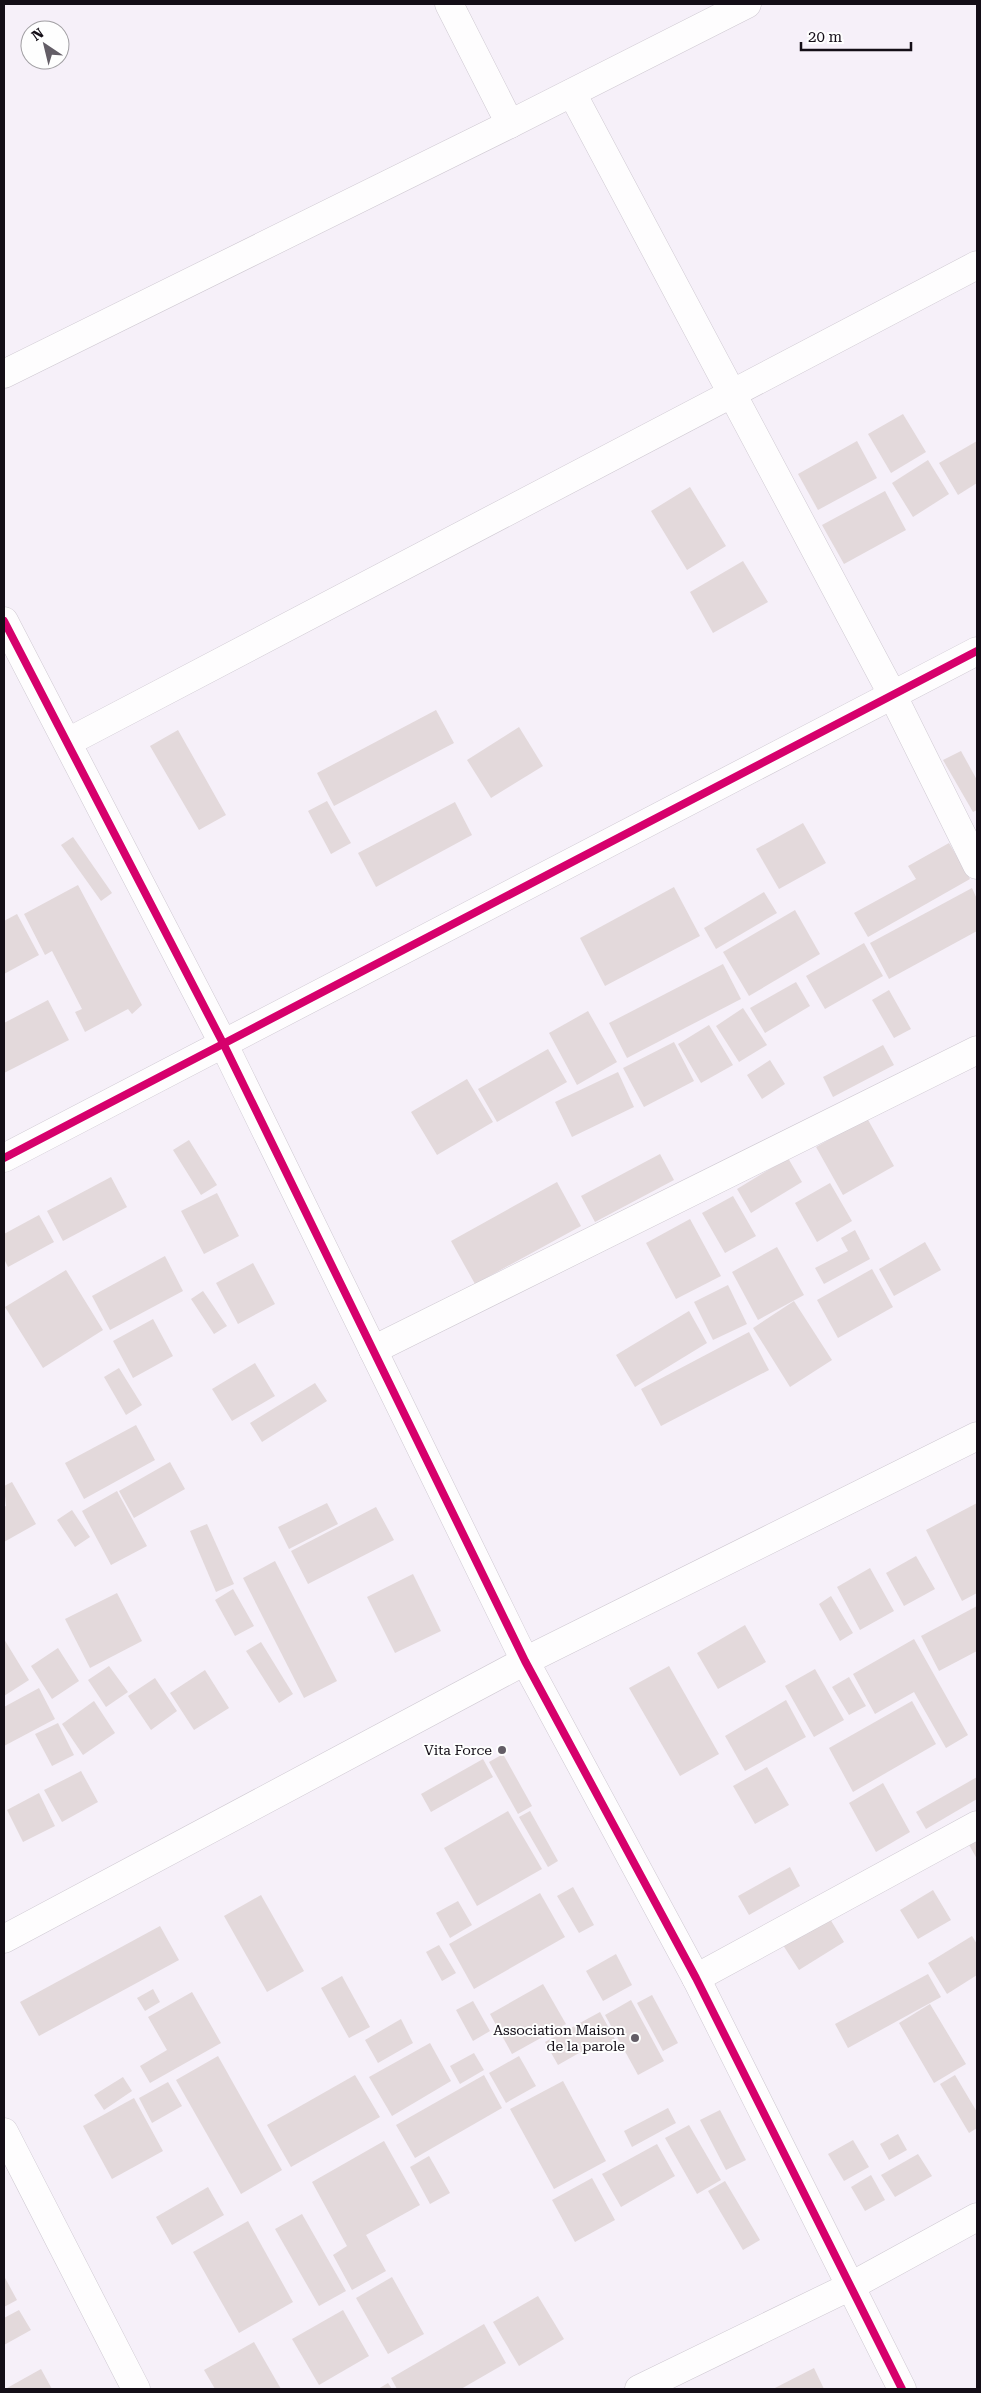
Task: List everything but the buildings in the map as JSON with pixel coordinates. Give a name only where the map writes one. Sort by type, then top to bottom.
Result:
[{"type":"street","points":[[449,4],[510,124]]},
{"type":"street","points":[[4,374],[510,124],[747,4]]},
{"type":"street","points":[[572,93],[892,694],[977,864]]},
{"type":"street","points":[[68,742],[977,265]]},
{"type":"street","points":[[4,620],[224,1044],[525,1662],[696,1978],[902,2389]]},
{"type":"street","points":[[4,1158],[977,651]]},
{"type":"street","points":[[373,1350],[977,1050]]},
{"type":"street","points":[[4,1939],[525,1662],[977,1436]]},
{"type":"street","points":[[696,1978],[977,1825]]},
{"type":"street","points":[[4,2132],[136,2389]]},
{"type":"street","points":[[639,2389],[851,2286],[977,2217]]},
{"type":"cycle path","points":[[4,621],[224,1045],[525,1661],[696,1978],[902,2389]]},
{"type":"cycle path","points":[[4,1158],[977,651]]},
{"type":"place","name":"Vita Force","points":[[502,1750]]},
{"type":"place","name":"Association Maison de la parole","points":[[635,2038]]}]
